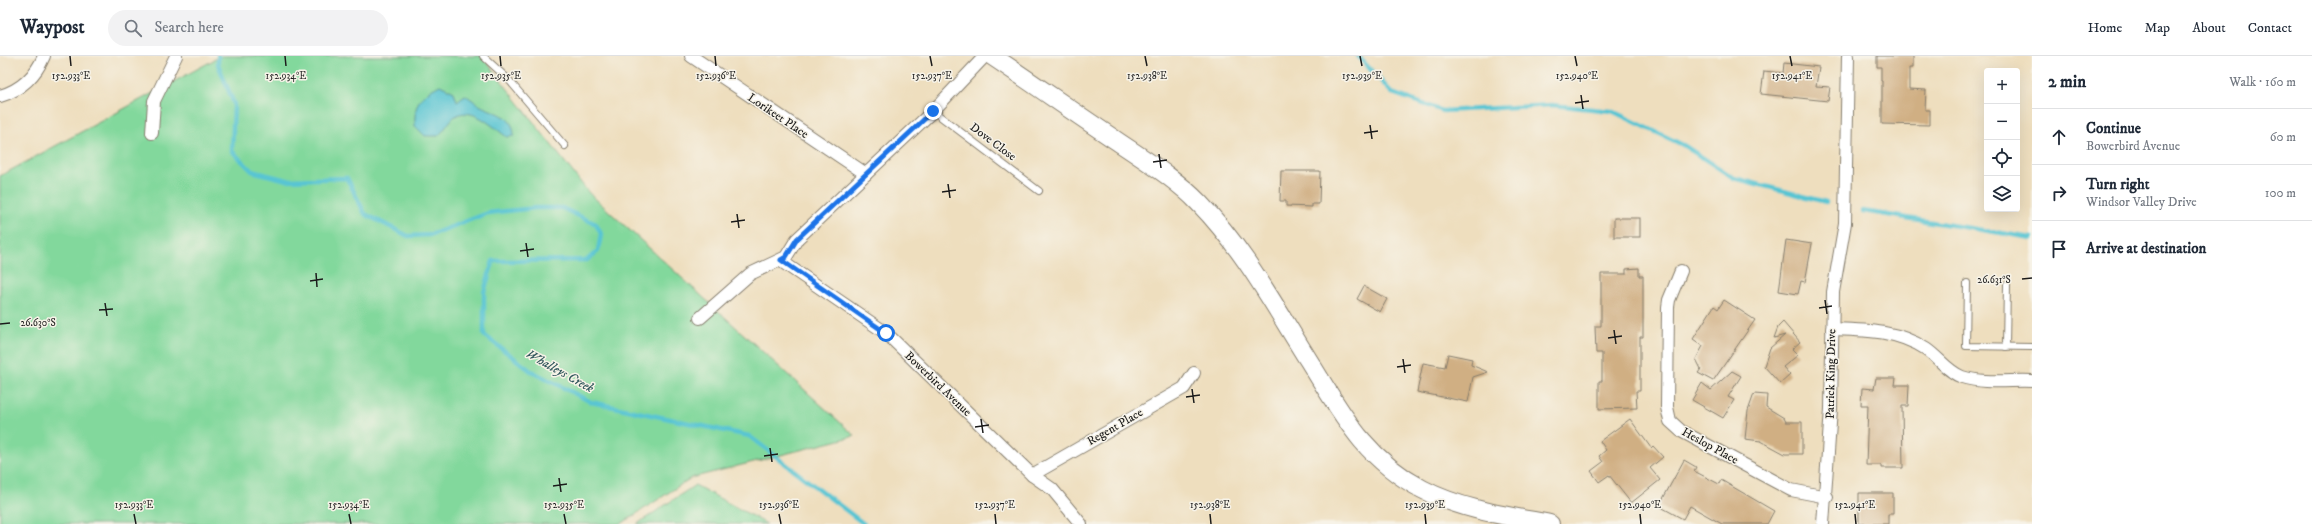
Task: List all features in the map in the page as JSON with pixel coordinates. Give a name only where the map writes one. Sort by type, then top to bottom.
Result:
[{"type":"street","points":[[0,96],[17,88],[33,76],[44,56]]},
{"type":"street","points":[[152,133],[154,101],[176,56]]},
{"type":"street","name":"Lorikeet Place","points":[[691,56],[866,174]]},
{"type":"street","points":[[700,318],[750,274],[761,267],[786,257],[797,239],[933,111],[985,56]]},
{"type":"street","points":[[992,56],[1151,164],[1198,202],[1237,248],[1358,439],[1380,460],[1416,486],[1450,501],[1477,510],[1547,524]]},
{"type":"street","name":"Patrick King Drive","points":[[1823,524],[1827,497],[1833,292],[1845,223],[1848,56]]},
{"type":"street","name":"Bowerbird Avenue","points":[[781,260],[886,333],[1032,475],[1052,489],[1081,524]]},
{"type":"street","name":"Heslop Place","points":[[1681,271],[1669,300],[1668,307],[1666,407],[1670,420],[1681,431],[1791,490],[1827,497]]},
{"type":"street","points":[[1832,329],[1867,330],[1899,336],[1926,349],[1951,370],[1963,377],[2032,381]]},
{"type":"street","name":"Regent Place","points":[[1032,475],[1184,388],[1194,373]]},
{"type":"lane","points":[[483,56],[508,78],[565,146]]},
{"type":"lane","name":"Dove Close","points":[[933,111],[1039,191]]},
{"type":"lane","points":[[1967,283],[1966,346],[2032,347]]},
{"type":"lane","points":[[2006,347],[2008,284]]},
{"type":"green space","points":[[221,56],[482,56],[589,193],[855,436],[691,478],[621,524],[0,524],[0,176]]},
{"type":"green space","points":[[695,485],[767,524],[637,524]]},
{"type":"water","points":[[440,85],[454,92],[457,101],[465,95],[481,106],[503,116],[511,123],[514,136],[507,137],[489,123],[475,115],[468,113],[454,117],[438,136],[425,136],[415,126],[417,106],[419,101],[427,93]]},
{"type":"building","points":[[1877,56],[1913,56],[1913,68],[1909,68],[1909,89],[1926,90],[1925,110],[1930,110],[1930,125],[1882,124],[1881,67],[1877,67]]},
{"type":"building","points":[[1784,63],[1819,67],[1816,86],[1830,87],[1828,101],[1761,94],[1764,71],[1783,73]]},
{"type":"building","points":[[1281,171],[1320,171],[1319,204],[1312,204],[1312,207],[1286,206],[1286,201],[1280,201]]},
{"type":"building","points":[[1614,218],[1640,218],[1640,237],[1614,237]]},
{"type":"building","points":[[1786,240],[1812,244],[1805,282],[1801,281],[1798,294],[1779,291]]},
{"type":"building","points":[[1639,268],[1639,276],[1643,276],[1643,337],[1640,337],[1640,391],[1636,391],[1637,408],[1599,409],[1599,381],[1602,381],[1602,353],[1596,353],[1595,326],[1601,326],[1601,274],[1626,274],[1626,269]]},
{"type":"building","points":[[1364,286],[1387,299],[1380,312],[1357,299]]},
{"type":"building","points":[[1724,300],[1755,320],[1713,381],[1698,373],[1701,369],[1696,359],[1703,346],[1693,339],[1714,306],[1718,309]]},
{"type":"building","points":[[1783,322],[1800,342],[1792,349],[1798,355],[1783,367],[1790,375],[1780,384],[1764,366],[1770,348],[1785,335],[1774,338],[1778,327]]},
{"type":"building","points":[[1448,354],[1472,359],[1471,365],[1488,372],[1473,377],[1468,402],[1417,392],[1423,363],[1445,367]]},
{"type":"building","points":[[1732,371],[1741,376],[1728,397],[1734,400],[1723,418],[1692,400],[1702,383],[1711,390]]},
{"type":"building","points":[[1876,378],[1896,378],[1895,385],[1909,385],[1908,406],[1902,406],[1903,468],[1881,468],[1881,465],[1866,465],[1868,405],[1861,405],[1862,388],[1874,389]]},
{"type":"building","points":[[1754,394],[1767,395],[1766,407],[1784,418],[1786,422],[1802,422],[1802,454],[1785,454],[1761,441],[1745,439],[1748,411]]},
{"type":"building","points":[[1630,419],[1651,448],[1653,446],[1663,457],[1650,468],[1660,480],[1631,503],[1609,475],[1599,482],[1591,471],[1603,462],[1599,456],[1606,450],[1600,441]]},
{"type":"building","points":[[1684,460],[1696,467],[1694,471],[1719,484],[1721,480],[1774,511],[1767,524],[1722,524],[1690,506],[1683,519],[1659,506]]},
{"type":"building","points":[[1859,493],[1893,493],[1893,514],[1888,514],[1888,524],[1859,524]]},
{"type":"waterway","name":"Whalleys Creek","points":[[218,56],[218,64],[234,104],[232,151],[252,171],[287,180],[347,178],[365,214],[408,236],[430,235],[488,213],[536,208],[562,208],[596,224],[601,234],[598,251],[587,260],[493,261],[484,292],[484,335],[531,371],[591,402],[749,436],[864,524]]},
{"type":"waterway","points":[[1358,56],[1392,93],[1443,111],[1552,105],[1612,111],[1683,145],[1734,178],[1826,202]]},
{"type":"waterway","points":[[1863,211],[2032,238]]},
{"type":"route","points":[[886,333],[818,288],[781,260],[786,257],[797,239],[933,111]]}]
